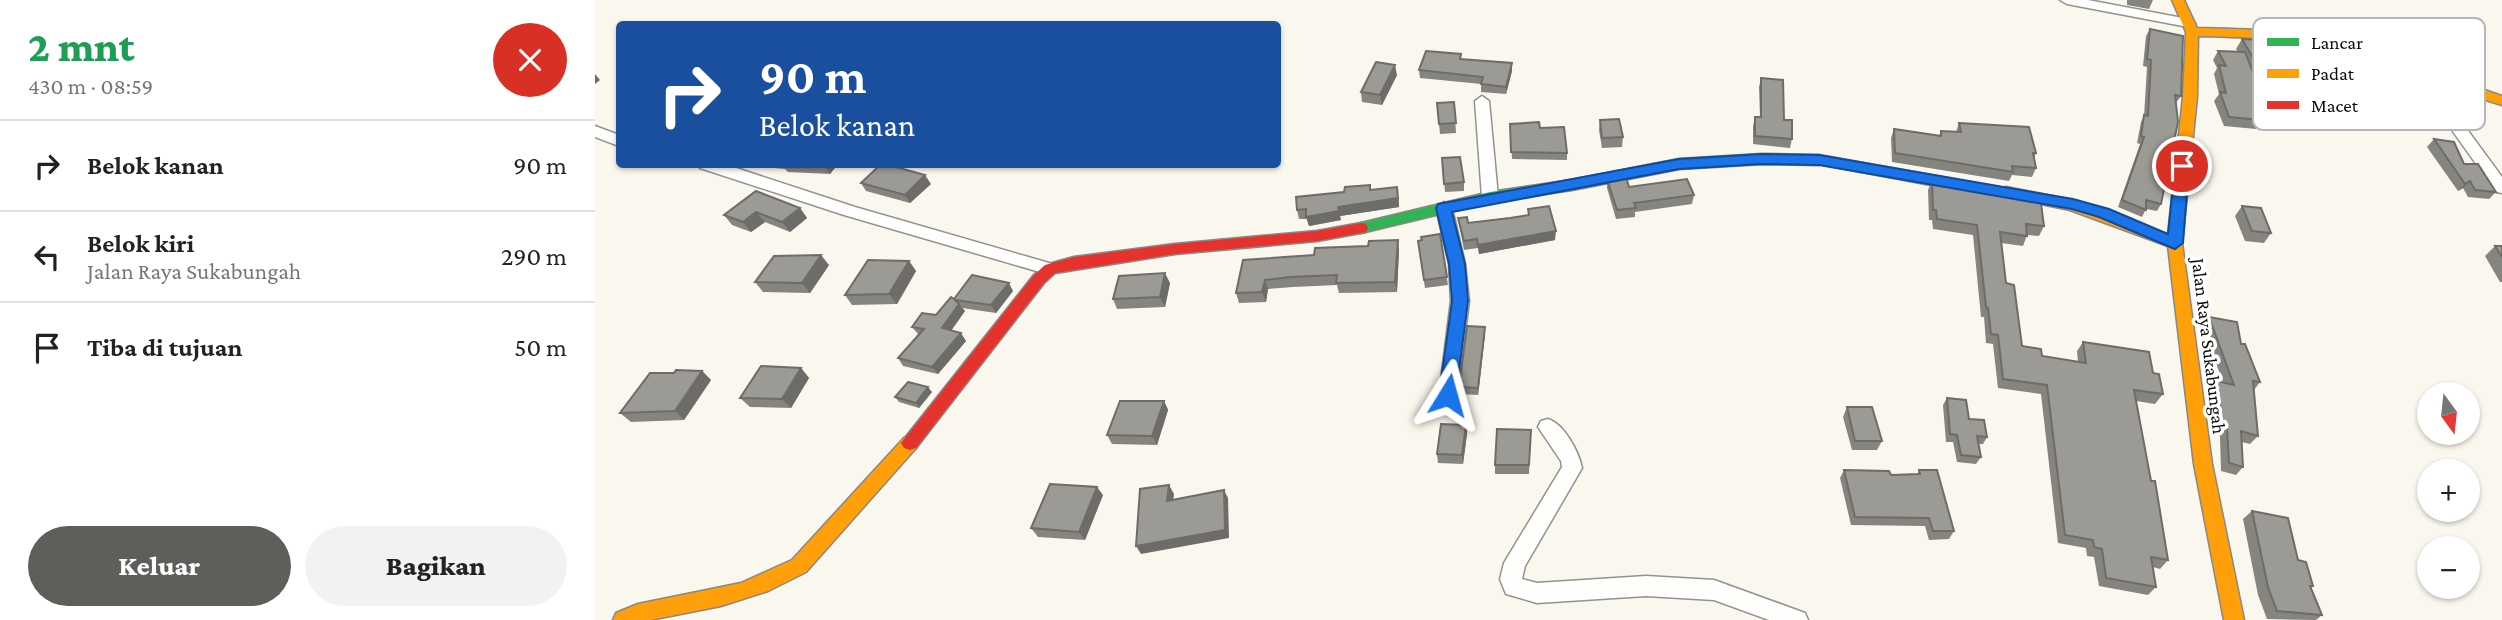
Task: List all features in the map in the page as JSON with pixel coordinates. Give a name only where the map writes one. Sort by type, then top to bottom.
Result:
[{"type":"street","points":[[2067,0],[2190,28],[2253,33]]},
{"type":"street","points":[[2178,0],[2190,28]]},
{"type":"street","name":"Jalan Raya Sukabungah","points":[[2190,28],[2190,97],[2175,243],[2203,464],[2234,620]]},
{"type":"street","points":[[2485,96],[2502,102]]},
{"type":"street","points":[[1482,101],[1490,197]]},
{"type":"street","points":[[2460,130],[2502,188]]},
{"type":"street","points":[[595,131],[616,140]]},
{"type":"street","points":[[623,620],[638,613],[747,590],[784,577],[799,566],[918,434],[1039,279],[1050,269],[1074,263],[1175,249],[1317,236],[1490,197],[1679,164],[1762,159],[1839,162],[2073,204],[2104,213],[2175,243]]},
{"type":"street","points":[[717,168],[849,211],[1050,269]]},
{"type":"street","points":[[1444,208],[1457,264],[1460,301],[1448,395]]},
{"type":"street","points":[[1548,427],[1570,458],[1572,468],[1515,564],[1511,579],[1514,587],[1537,593],[1646,586],[1714,590],[1797,620]]},
{"type":"building","points":[[2150,29],[2183,36],[2181,96],[2175,95],[2178,122],[2161,204],[2146,200],[2146,210],[2122,200],[2144,137],[2141,136],[2144,115],[2148,116],[2151,60],[2147,59]]},
{"type":"building","points":[[2242,39],[2253,40],[2253,58]]},
{"type":"building","points":[[1426,51],[1461,54],[1460,59],[1512,63],[1506,87],[1481,84],[1483,77],[1419,70]]},
{"type":"building","points":[[2218,51],[2245,52],[2253,72],[2253,119],[2229,117],[2220,92],[2226,93],[2219,65],[2226,66]]},
{"type":"building","points":[[1376,62],[1395,65],[1380,95],[1361,92]]},
{"type":"building","points":[[1761,78],[1783,80],[1784,120],[1792,120],[1792,139],[1755,136],[1755,117],[1761,117]]},
{"type":"building","points":[[1454,102],[1456,123],[1439,124],[1437,103]]},
{"type":"building","points":[[1619,119],[1623,137],[1602,138],[1600,120]]},
{"type":"building","points":[[1539,122],[1540,128],[1564,127],[1567,153],[1511,152],[1510,124]]},
{"type":"building","points":[[1959,123],[2029,127],[2036,153],[2033,153],[2036,168],[2012,166],[2013,172],[1895,153],[1894,129],[1941,136],[1941,131],[1961,132]]},
{"type":"building","points":[[2434,139],[2454,142],[2464,164],[2478,164],[2496,192],[2475,190],[2470,181],[2465,184]]},
{"type":"building","points":[[1460,157],[1464,182],[1444,184],[1442,158]]},
{"type":"building","points":[[877,168],[900,168],[925,175],[905,195],[861,183]]},
{"type":"building","points":[[1626,177],[1629,187],[1687,179],[1694,195],[1634,203],[1636,208],[1617,210],[1607,179]]},
{"type":"building","points":[[1932,180],[2040,196],[2044,226],[2026,224],[2027,236],[2000,232],[2006,283],[2014,285],[2022,346],[2041,349],[2042,356],[2086,363],[2083,342],[2149,352],[2153,373],[2159,374],[2163,394],[2134,390],[2151,481],[2155,481],[2168,560],[2151,557],[2156,587],[2106,578],[2102,549],[2094,547],[2093,540],[2065,535],[2047,385],[2003,379],[1998,335],[1991,334],[1986,307],[1977,225],[1937,219],[1936,210],[1933,210]]},
{"type":"building","points":[[1370,185],[1370,190],[1397,187],[1398,198],[1338,207],[1339,211],[1306,217],[1306,209],[1297,210],[1296,197],[1344,192],[1345,187]]},
{"type":"building","points":[[756,191],[800,208],[782,222],[756,212],[743,222],[724,215]]},
{"type":"building","points":[[1549,206],[1556,231],[1478,245],[1477,239],[1464,241],[1458,218],[1467,217],[1468,223],[1510,218],[1529,215],[1528,209]]},
{"type":"building","points":[[2242,206],[2261,208],[2271,233],[2252,231]]},
{"type":"building","points":[[1440,234],[1447,277],[1424,280],[1418,241],[1422,240],[1421,237]]},
{"type":"building","points":[[1398,240],[1395,282],[1336,283],[1337,275],[1290,277],[1265,280],[1262,292],[1236,293],[1243,260],[1314,255],[1315,248],[1368,246],[1369,241]]},
{"type":"building","points":[[2495,246],[2502,246],[2502,257]]},
{"type":"building","points":[[821,255],[802,283],[755,282],[774,256]]},
{"type":"building","points":[[868,260],[909,261],[889,294],[845,295]]},
{"type":"building","points":[[1165,273],[1160,297],[1113,299],[1119,276]]},
{"type":"building","points":[[972,275],[1009,283],[991,305],[955,300],[959,304],[942,328],[961,333],[932,367],[898,358],[924,329],[912,327],[922,313],[936,315],[951,297],[954,299]]},
{"type":"building","points":[[2209,317],[2237,322],[2241,344],[2245,344],[2260,382],[2253,381],[2258,436],[2241,431],[2243,467],[2229,463],[2227,427],[2223,426],[2217,381],[2234,385]]},
{"type":"building","points":[[1467,326],[1485,327],[1478,388],[1459,387]]},
{"type":"building","points":[[761,366],[801,368],[782,399],[740,398]]},
{"type":"building","points":[[676,370],[702,371],[675,411],[620,413],[650,373],[674,373]]},
{"type":"building","points":[[908,382],[928,387],[916,403],[895,397]]},
{"type":"building","points":[[1947,398],[1966,400],[1969,419],[1984,420],[1987,437],[1977,436],[1981,457],[1961,455],[1957,435],[1950,434]]},
{"type":"building","points":[[1120,401],[1164,401],[1152,436],[1107,435]]},
{"type":"building","points":[[1847,407],[1872,407],[1882,441],[1855,441]]},
{"type":"building","points":[[1441,424],[1466,425],[1462,455],[1437,454]]},
{"type":"building","points":[[1497,429],[1531,430],[1529,465],[1495,465]]},
{"type":"building","points":[[1844,470],[1889,471],[1891,475],[1920,474],[1919,470],[1937,470],[1954,531],[1933,531],[1929,518],[1855,517]]},
{"type":"building","points":[[1050,484],[1097,487],[1079,532],[1031,528]]},
{"type":"building","points":[[1169,485],[1167,501],[1224,490],[1225,530],[1136,546],[1140,489]]},
{"type":"building","points":[[2252,511],[2288,518],[2298,560],[2306,562],[2313,586],[2310,586],[2322,615],[2277,611],[2268,587]]},
{"type":"traffic: fast","points":[[1361,228],[1490,197],[1572,185],[1679,164],[1762,159],[1819,160]]},
{"type":"traffic: slow","points":[[2178,0],[2192,32],[2190,97],[2175,243],[2203,464],[2234,620]]},
{"type":"traffic: slow","points":[[2192,32],[2253,34]]},
{"type":"traffic: slow","points":[[2485,95],[2502,101]]},
{"type":"traffic: slow","points":[[2006,192],[2072,205],[2175,243]]},
{"type":"traffic: slow","points":[[623,620],[638,613],[741,592],[799,566],[910,443]]},
{"type":"traffic: jam","points":[[1819,160],[1963,186]]},
{"type":"traffic: jam","points":[[910,443],[1039,279],[1050,269],[1074,263],[1175,249],[1317,236],[1361,228]]},
{"type":"route","points":[[1448,395],[1460,301],[1457,264],[1444,208],[1490,197],[1572,185],[1679,164],[1762,159],[1819,160],[1989,190],[2035,195],[2104,213],[2175,243],[2182,166]]}]
